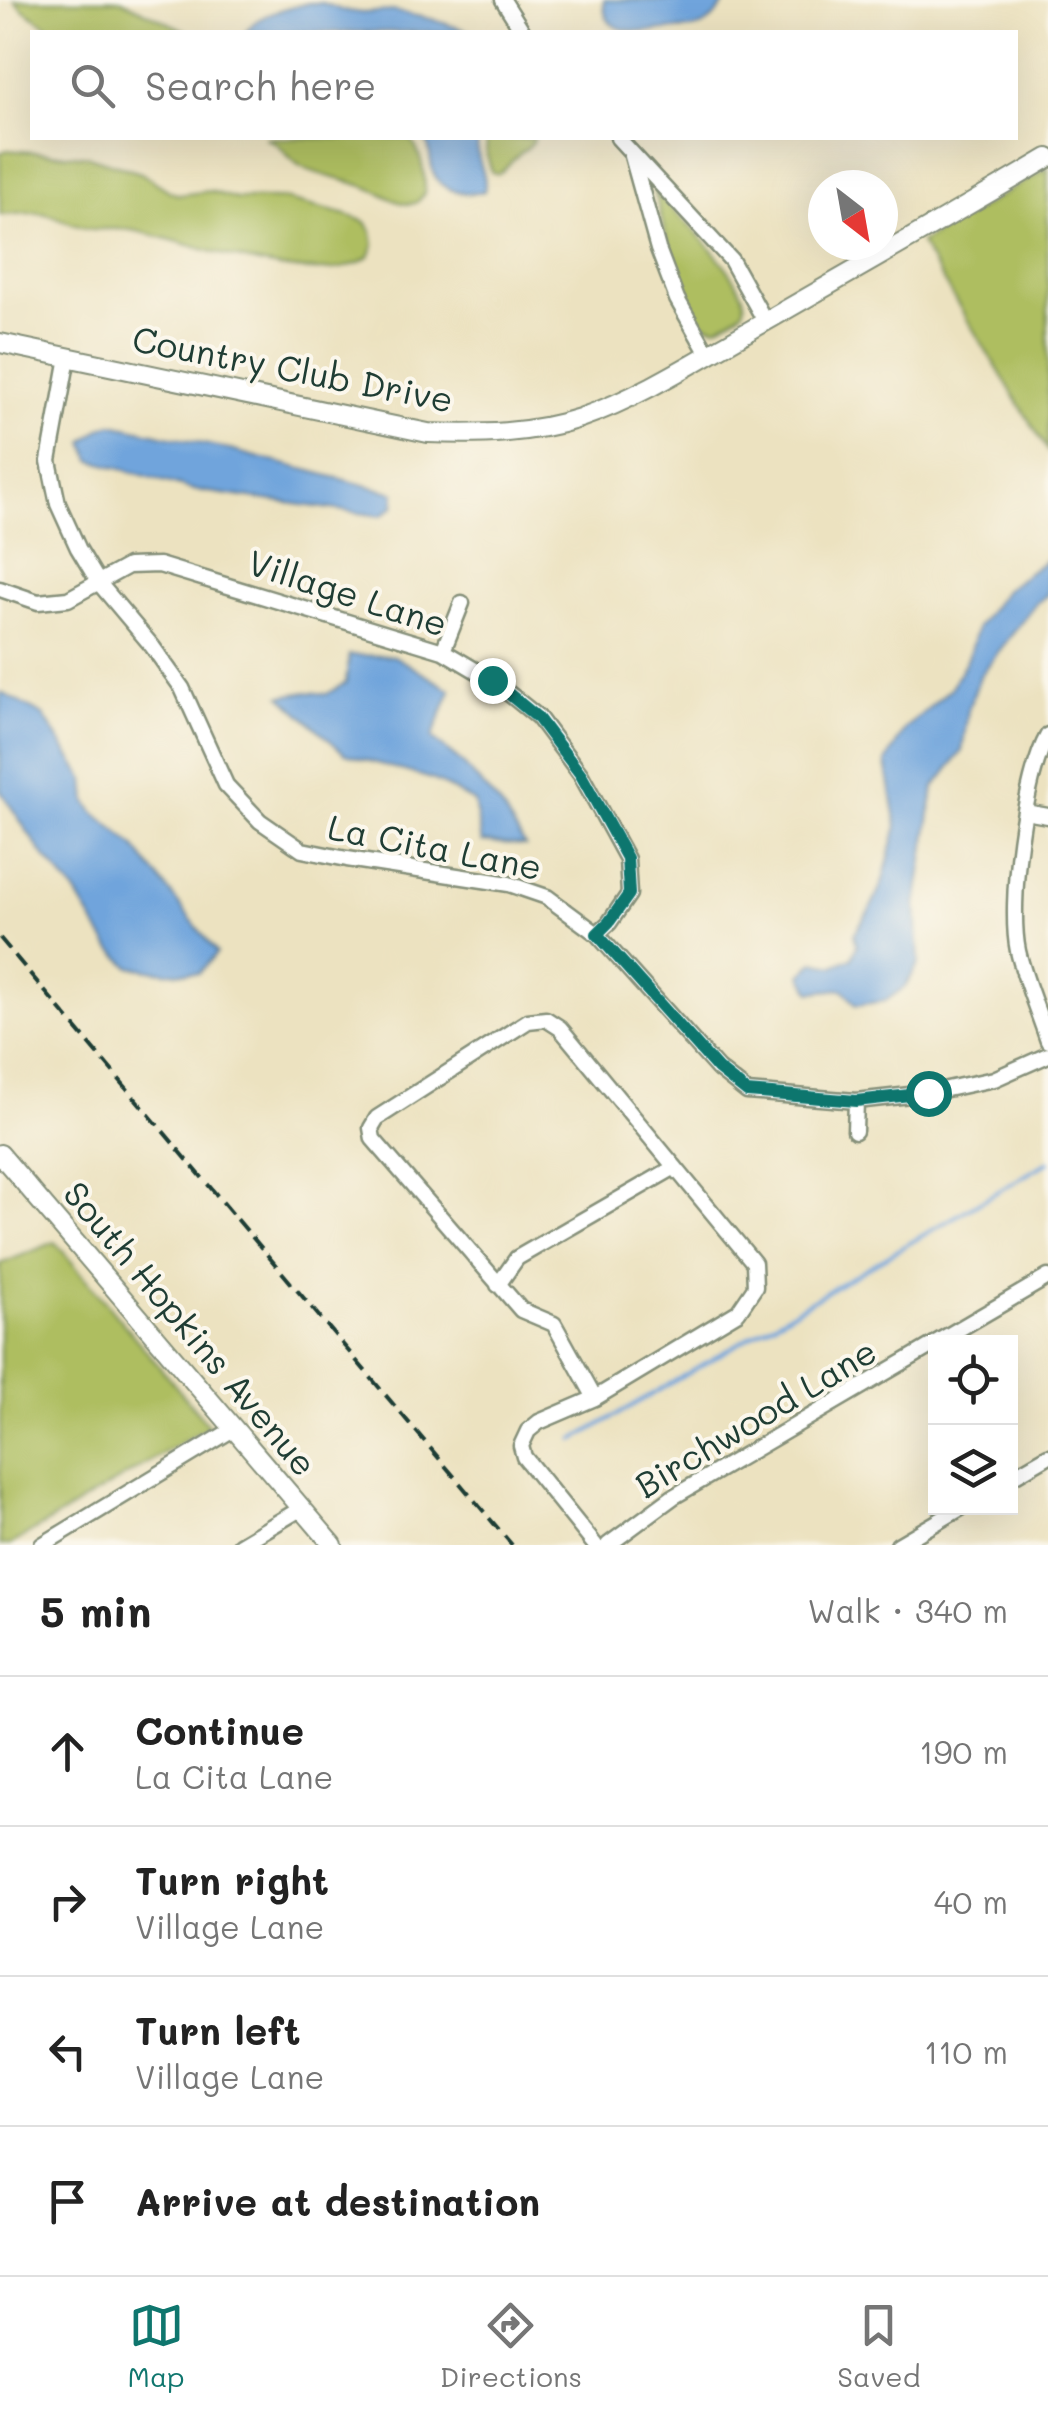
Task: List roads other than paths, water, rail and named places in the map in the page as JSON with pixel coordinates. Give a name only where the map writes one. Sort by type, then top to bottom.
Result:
[{"type":"street","points":[[503,0],[522,30]]},
{"type":"street","points":[[620,140],[731,260],[765,321]]},
{"type":"street","points":[[630,150],[658,249],[677,299],[708,354]]},
{"type":"street","name":"Country Club Drive","points":[[0,342],[428,433],[483,435],[577,418],[617,404],[1048,158]]},
{"type":"street","name":"La Cita Lane","points":[[68,358],[49,462],[58,504],[78,548],[100,582],[182,688],[226,785],[260,821],[302,850],[509,884],[547,896],[597,934],[718,1069],[747,1092],[856,1101],[928,1093],[994,1079],[1048,1055]]},
{"type":"street","name":"Village Lane","points":[[0,589],[38,602],[68,600],[128,566],[159,565],[443,651],[492,680],[538,718],[581,775],[627,858],[629,894],[597,934]]},
{"type":"street","points":[[443,651],[462,603]]},
{"type":"street","points":[[1048,736],[1038,752],[1015,881],[1017,949],[1048,1040]]},
{"type":"street","points":[[1025,812],[1048,816]]},
{"type":"street","points":[[595,1398],[554,1324],[521,1310],[373,1139],[371,1128],[377,1118],[528,1021],[546,1019],[560,1028],[754,1263],[755,1287],[738,1312],[595,1398],[540,1422],[520,1446],[524,1457],[596,1545]]},
{"type":"street","points":[[855,1132],[856,1101]]},
{"type":"street","name":"South Hopkins Avenue","points":[[0,1154],[333,1545]]},
{"type":"street","points":[[498,1284],[516,1258],[675,1167]]},
{"type":"street","name":"Birchwood Lane","points":[[950,1335],[1048,1277]]},
{"type":"street","name":"Birchwood Lane","points":[[608,1545],[674,1497],[928,1348]]},
{"type":"street","points":[[42,1545],[235,1428]]},
{"type":"street","points":[[1018,1473],[1048,1456]]},
{"type":"street","points":[[240,1545],[302,1508]]},
{"type":"street","points":[[898,1545],[949,1515]]},
{"type":"water","points":[[604,0],[726,0],[708,22],[686,30],[625,30],[609,21]]},
{"type":"water","points":[[323,3],[362,13],[392,11],[465,30],[248,30],[265,16]]},
{"type":"water","points":[[426,140],[478,140],[484,191],[463,193],[450,189],[434,174]]},
{"type":"water","points":[[112,424],[395,493],[394,506],[381,516],[194,490],[91,460],[84,442]]},
{"type":"water","points":[[1048,559],[1048,594],[1036,603],[980,676],[968,710],[962,751],[934,788],[916,905],[919,963],[905,987],[885,1001],[856,1005],[843,989],[811,992],[802,975],[814,962],[834,966],[852,958],[857,946],[854,934],[883,881],[897,826],[886,762],[905,729],[950,689],[968,658],[977,627],[1006,589]]},
{"type":"water","points":[[349,655],[394,656],[451,690],[432,738],[462,763],[501,806],[525,846],[482,842],[474,802],[432,779],[345,754],[281,696],[327,694],[346,683]]},
{"type":"water","points":[[0,692],[43,715],[85,780],[87,802],[94,812],[134,846],[217,953],[199,973],[130,967],[108,946],[75,892],[41,852],[0,790]]},
{"type":"waterway","points":[[574,1440],[1048,1162]]},
{"type":"railway","points":[[0,938],[512,1545]]}]
